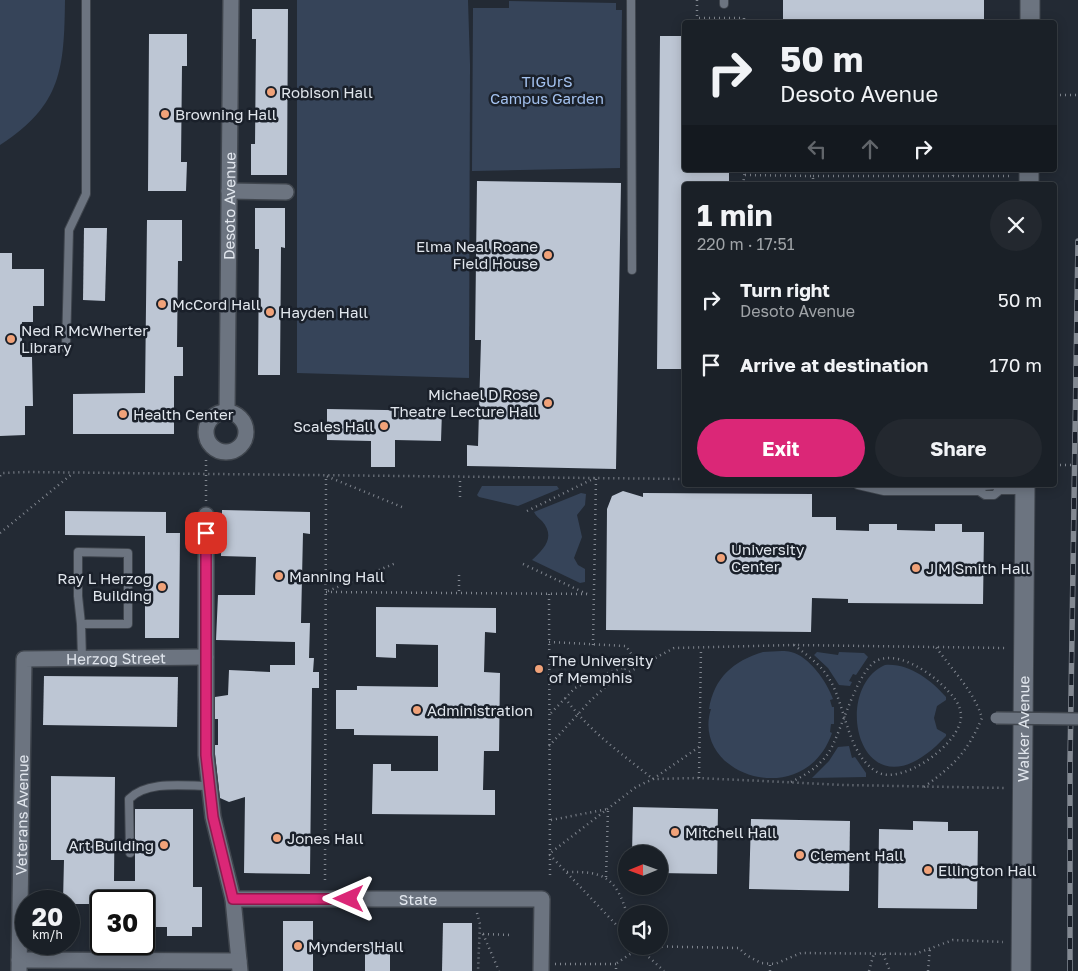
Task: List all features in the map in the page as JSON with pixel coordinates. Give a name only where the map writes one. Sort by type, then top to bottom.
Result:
[{"type":"street","name":"Desoto Avenue","points":[[227,412],[230,0]]},
{"type":"street","points":[[1030,0],[1030,20]]},
{"type":"street","points":[[229,191],[286,192]]},
{"type":"street","name":"Walker Avenue","points":[[1020,971],[1025,488]]},
{"type":"street","points":[[19,966],[240,966],[233,899],[213,817],[206,755],[206,515]]},
{"type":"street","name":"Herzog Street","points":[[24,659],[206,657]]},
{"type":"street","name":"Veterans Avenue","points":[[19,966],[24,659]]},
{"type":"street","points":[[996,718],[1078,719]]},
{"type":"street","name":"State","points":[[233,899],[542,899],[545,968]]},
{"type":"lane","points":[[66,348],[69,230],[86,194],[86,0]]},
{"type":"lane","points":[[631,0],[632,270]]},
{"type":"lane","points":[[867,487],[884,491],[979,491],[985,495],[994,495],[1000,490],[1025,488]]},
{"type":"lane","points":[[81,624],[128,624],[128,553],[78,552],[78,596],[82,658]]},
{"type":"lane","points":[[130,853],[129,799],[133,795],[161,786],[209,786]]},
{"type":"path","points":[[697,0],[697,18],[744,18],[744,20]]},
{"type":"path","points":[[1057,95],[1078,95]]},
{"type":"path","points":[[744,182],[745,175],[1010,176]]},
{"type":"path","points":[[813,176],[813,182]]},
{"type":"path","points":[[206,460],[206,515]]},
{"type":"path","points":[[1057,465],[1078,465]]},
{"type":"path","points":[[0,476],[2,473],[27,472],[682,479]]},
{"type":"path","points":[[0,533],[74,473]]},
{"type":"path","points":[[326,476],[402,507]]},
{"type":"path","points":[[325,880],[326,476]]},
{"type":"path","points":[[460,477],[460,497]]},
{"type":"path","points":[[527,512],[596,478]]},
{"type":"path","points":[[593,645],[596,478]]},
{"type":"path","points":[[396,563],[326,592],[588,594],[523,564]]},
{"type":"path","points":[[459,575],[459,593]]},
{"type":"path","points":[[550,594],[550,879]]},
{"type":"path","points":[[549,642],[626,646],[632,655],[630,665],[584,683],[565,698],[551,713]]},
{"type":"path","points":[[549,746],[590,700],[612,681],[674,648],[794,645],[1006,648]]},
{"type":"path","points":[[790,783],[812,770],[829,752],[844,716],[864,674],[877,660],[884,658],[904,661],[929,673],[940,682],[957,702],[961,718],[955,733],[936,754],[908,770],[889,775],[882,774],[868,765],[856,744],[844,716],[825,672],[794,645]]},
{"type":"path","points":[[924,787],[954,764],[967,748],[982,718],[978,704],[936,647]]},
{"type":"path","points":[[699,778],[701,648]]},
{"type":"path","points":[[624,668],[624,674]]},
{"type":"path","points":[[565,698],[578,715],[598,735],[654,779],[699,778],[790,783],[1006,788]]},
{"type":"path","points":[[549,854],[636,788],[654,779],[700,747]]},
{"type":"path","points":[[550,820],[608,809]]},
{"type":"path","points":[[606,877],[608,809]]},
{"type":"path","points":[[549,854],[618,926]]},
{"type":"path","points":[[567,872],[589,872],[606,877],[617,890],[623,905]]},
{"type":"path","points":[[474,908],[479,918],[481,934],[478,971]]},
{"type":"path","points":[[481,934],[512,935]]},
{"type":"path","points":[[481,934],[499,971]]},
{"type":"path","points":[[668,947],[739,948],[746,955],[761,963],[775,964],[801,953],[915,954],[953,940],[1003,942]]},
{"type":"path","points":[[928,971],[930,947]]},
{"type":"path","points":[[869,971],[874,954]]},
{"type":"path","points":[[883,954],[890,971]]},
{"type":"path","points":[[545,968],[616,964],[628,955]]},
{"type":"path","points":[[647,955],[664,971]]},
{"type":"path","points":[[616,964],[616,971]]},
{"type":"path","points":[[770,964],[770,971]]},
{"type":"green space","points":[[0,0],[65,0],[63,46],[60,65],[48,99],[21,130],[0,145]]},
{"type":"green space","points":[[297,0],[468,0],[470,65],[469,378],[297,373]]},
{"type":"green space","name":"TIGUrS Campus Garden","points":[[509,1],[616,3],[616,10],[622,10],[620,168],[472,171],[473,8],[509,8]]},
{"type":"green space","points":[[482,486],[557,486],[559,489],[518,506],[479,497],[477,495]]},
{"type":"green space","points":[[581,493],[586,494],[585,505],[577,515],[582,537],[574,558],[578,565],[585,569],[585,582],[580,583],[532,560],[541,552],[548,537],[546,527],[534,512]]},
{"type":"green space","points":[[788,651],[798,654],[811,664],[826,685],[833,699],[830,700],[832,707],[834,707],[834,724],[831,724],[830,732],[832,733],[818,758],[798,772],[776,778],[753,776],[733,767],[717,752],[709,732],[711,709],[709,709],[715,688],[720,680],[743,660],[763,652]]},
{"type":"green space","points":[[817,652],[838,655],[839,652],[864,653],[868,657],[856,675],[853,674],[849,681],[852,682],[850,686],[839,685],[828,668],[814,655]]},
{"type":"green space","points":[[885,665],[903,667],[919,674],[946,697],[946,700],[937,706],[934,718],[937,729],[946,734],[946,736],[917,760],[893,767],[875,760],[863,744],[857,722],[859,699],[868,679]]},
{"type":"green space","points":[[849,746],[852,758],[855,757],[866,773],[866,777],[812,778],[829,761],[838,747]]},
{"type":"building","points":[[783,0],[984,0],[984,20],[783,20]]},
{"type":"building","name":"Robison Hall","points":[[252,9],[288,9],[287,175],[251,175],[251,144],[255,144],[256,39],[252,39]]},
{"type":"building","name":"Browning Hall","points":[[149,34],[187,34],[187,66],[182,66],[181,162],[187,162],[186,191],[148,191]]},
{"type":"building","points":[[660,36],[682,36],[682,172],[729,172],[729,182],[682,182],[682,369],[657,369]]},
{"type":"building","points":[[477,181],[621,183],[616,469],[467,466],[467,445],[478,446],[481,340],[475,340]]},
{"type":"building","name":"Hayden Hall","points":[[255,208],[285,208],[285,248],[281,247],[280,375],[258,375],[259,249],[255,249]]},
{"type":"building","points":[[147,220],[182,220],[182,261],[178,261],[177,347],[183,347],[183,376],[174,376],[174,434],[73,434],[73,394],[145,393]]},
{"type":"building","points":[[84,228],[107,228],[105,301],[83,300]]},
{"type":"building","name":"Ned R McWherter Library","points":[[0,253],[12,253],[12,269],[44,269],[44,306],[33,306],[33,322],[22,322],[22,357],[32,357],[33,406],[25,406],[25,435],[0,436]]},
{"type":"building","name":"Scales Hall","points":[[327,409],[442,411],[441,441],[395,440],[395,467],[371,467],[371,441],[327,440]]},
{"type":"building","name":"University Center","points":[[623,491],[643,497],[643,493],[812,494],[812,517],[836,517],[836,530],[869,531],[869,524],[897,524],[897,530],[935,531],[935,524],[962,524],[962,532],[984,532],[983,604],[848,603],[848,599],[812,598],[811,632],[606,630],[607,509],[612,496]]},
{"type":"building","points":[[222,510],[310,512],[310,534],[303,533],[301,623],[310,623],[309,658],[314,658],[313,672],[319,672],[319,688],[312,688],[310,874],[244,873],[245,797],[229,802],[220,798],[215,754],[215,745],[218,745],[218,719],[215,719],[215,697],[228,695],[229,670],[270,672],[270,665],[295,665],[295,642],[216,640],[218,595],[255,595],[256,557],[221,556]]},
{"type":"building","name":"Ray L Herzog Building","points":[[65,511],[166,512],[166,533],[180,533],[179,638],[145,638],[145,536],[65,535]]},
{"type":"building","name":"Administration","points":[[376,607],[496,608],[496,633],[485,632],[484,672],[500,673],[499,751],[484,751],[483,790],[495,790],[495,815],[372,814],[373,764],[391,764],[391,771],[438,771],[438,736],[354,735],[354,729],[336,729],[336,690],[357,690],[357,686],[438,687],[438,645],[396,644],[396,658],[376,657]]},
{"type":"building","points":[[44,676],[178,677],[177,727],[43,725]]},
{"type":"building","points":[[51,776],[115,777],[114,881],[135,881],[135,809],[193,809],[193,887],[202,887],[202,927],[192,927],[192,936],[167,936],[167,927],[155,927],[155,890],[90,890],[90,904],[80,904],[80,890],[63,890],[64,860],[51,860]]},
{"type":"building","name":"Mitchell Hall","points":[[633,807],[718,809],[717,874],[668,873],[668,845],[632,845]]},
{"type":"building","name":"Clement Hall","points":[[751,819],[850,821],[849,891],[749,889]]},
{"type":"building","name":"Ellington Hall","points":[[913,821],[948,822],[948,831],[978,831],[977,909],[878,908],[879,829],[913,830]]},
{"type":"building","name":"Mynders Hall","points":[[283,921],[313,921],[313,971],[283,971]]},
{"type":"building","name":"Mynders Hall","points":[[443,923],[472,923],[472,971],[442,971]]},
{"type":"building","name":"Mynders Hall","points":[[365,942],[390,942],[390,971],[365,971]]},
{"type":"railway","points":[[1070,971],[1070,765],[1078,241]]},
{"type":"place","name":"Robison Hall","points":[[271,92]]},
{"type":"place","name":"Browning Hall","points":[[165,114]]},
{"type":"place","name":"Elma Neal Roane Field House","points":[[548,255]]},
{"type":"place","name":"McCord Hall","points":[[162,304]]},
{"type":"place","name":"Hayden Hall","points":[[270,312]]},
{"type":"place","name":"Ned R McWherter Library","points":[[11,339]]},
{"type":"place","name":"Michael D Rose Theatre Lecture Hall","points":[[548,403]]},
{"type":"place","name":"Health Center","points":[[123,414]]},
{"type":"place","name":"Scales Hall","points":[[384,426]]},
{"type":"place","name":"University Center","points":[[721,558]]},
{"type":"place","name":"J M Smith Hall","points":[[916,568]]},
{"type":"place","name":"Manning Hall","points":[[279,576]]},
{"type":"place","name":"Ray L Herzog Building","points":[[162,587]]},
{"type":"place","name":"The University of Memphis","points":[[539,669]]},
{"type":"place","name":"Administration","points":[[417,710]]},
{"type":"place","name":"Mitchell Hall","points":[[675,832]]},
{"type":"place","name":"Jones Hall","points":[[277,838]]},
{"type":"place","name":"Art Building","points":[[164,845]]},
{"type":"place","name":"Clement Hall","points":[[800,855]]},
{"type":"place","name":"Ellington Hall","points":[[928,870]]},
{"type":"place","name":"Mynders Hall","points":[[298,946]]},
{"type":"route","points":[[206,533],[206,755],[213,817],[233,899],[349,899]]}]
